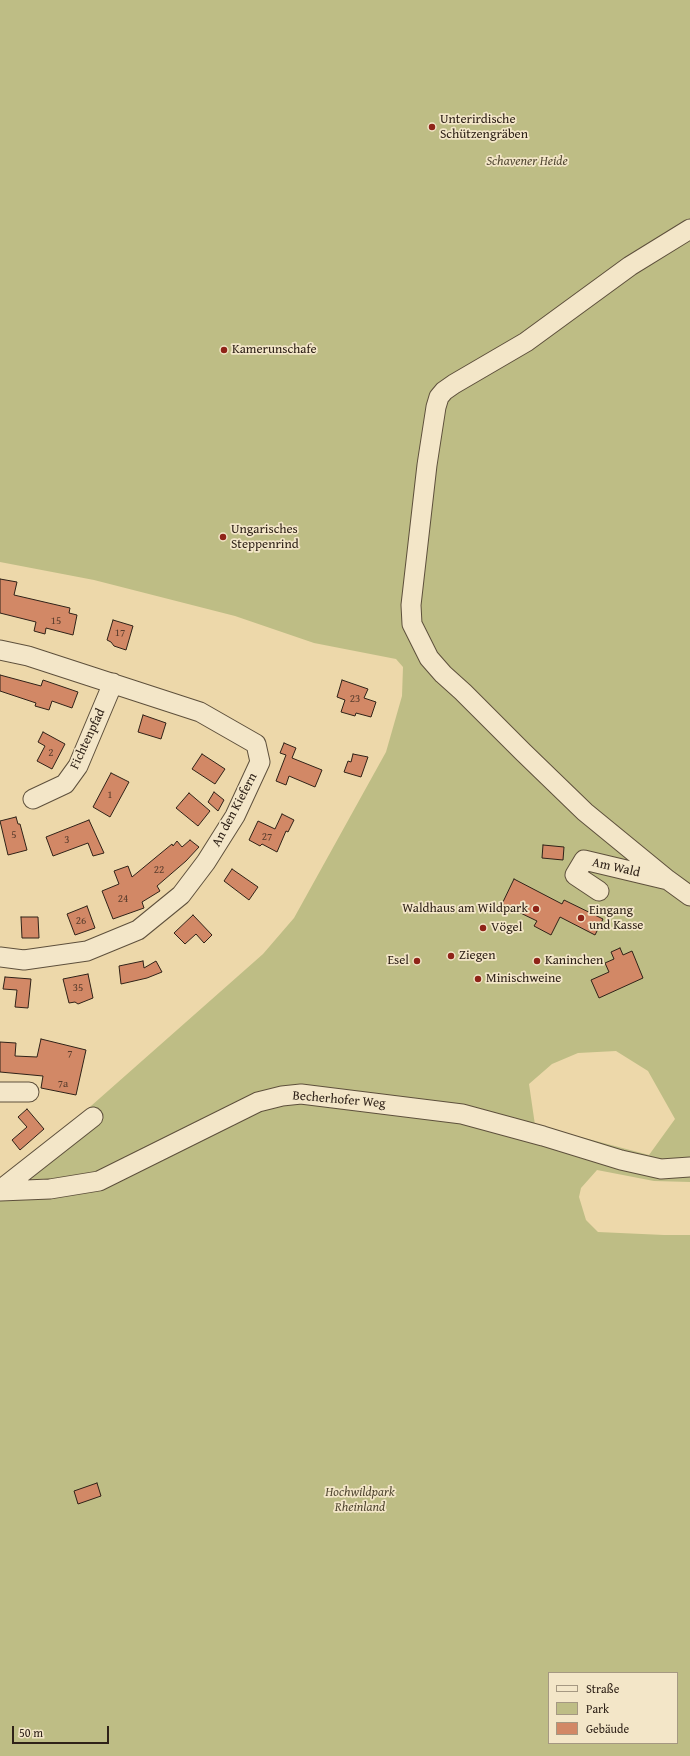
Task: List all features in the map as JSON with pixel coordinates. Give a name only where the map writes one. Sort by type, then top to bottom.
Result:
[{"type":"street","points":[[668,880],[586,812],[428,658],[412,624],[411,605],[427,465],[436,407],[439,397],[444,391],[531,338],[630,266],[690,229]]},
{"type":"street","name":"An den Kiefern","points":[[0,650],[28,656],[200,712],[256,744],[260,762],[235,816],[206,862],[181,895],[138,930],[87,951],[24,960],[0,956]]},
{"type":"street","name":"Fichtenpfad","points":[[34,799],[65,784],[78,766],[113,683]]},
{"type":"street","name":"Am Wald","points":[[600,891],[575,875],[584,860],[668,880],[690,896]]},
{"type":"street","points":[[0,1092],[29,1092]]},
{"type":"street","name":"Becherhofer Weg","points":[[0,1191],[50,1189],[99,1181],[258,1102],[282,1096],[301,1094],[462,1114],[543,1136],[621,1160],[661,1169],[690,1167]]},
{"type":"street","points":[[0,1191],[94,1117]]},
{"type":"green space","name":"Hochwildpark Rheinland","points":[[0,0],[690,0],[690,1182],[654,1181],[597,1170],[581,1188],[579,1197],[586,1220],[598,1232],[690,1235],[690,1756],[0,1756],[0,1180],[74,1121],[263,954],[294,918],[386,752],[402,696],[403,667],[396,659],[314,643],[235,616],[94,580],[0,562]],"holes":[[[616,1051],[648,1071],[675,1119],[649,1155],[535,1125],[529,1084],[552,1064],[578,1053]]]},
{"type":"building","points":[[0,579],[17,582],[14,595],[70,608],[69,613],[77,615],[73,635],[46,628],[45,634],[34,631],[36,622],[0,613]]},
{"type":"building","points":[[113,620],[133,626],[126,650],[114,646],[107,640]]},
{"type":"building","points":[[0,675],[41,686],[43,680],[78,692],[72,708],[52,701],[49,710],[35,706],[36,703],[0,691]]},
{"type":"building","points":[[342,680],[368,689],[364,698],[376,702],[371,717],[356,713],[355,716],[341,712],[345,700],[337,697]]},
{"type":"building","points":[[143,715],[166,723],[161,739],[138,732]]},
{"type":"building","points":[[43,732],[65,744],[52,769],[37,761],[45,746],[38,742]]},
{"type":"building","points":[[284,743],[296,748],[292,758],[322,770],[315,787],[289,776],[286,785],[276,781],[286,755],[280,753]]},
{"type":"building","points":[[202,754],[225,769],[215,784],[192,769]]},
{"type":"building","points":[[353,754],[368,757],[361,777],[344,772],[348,761],[351,762]]},
{"type":"building","points":[[111,773],[129,782],[110,817],[93,807]]},
{"type":"building","points":[[214,792],[224,800],[218,811],[208,802]]},
{"type":"building","points":[[189,793],[210,811],[198,826],[176,808]]},
{"type":"building","points":[[282,814],[294,820],[288,832],[286,831],[277,852],[262,844],[260,846],[249,840],[258,821],[275,829]]},
{"type":"building","points":[[16,817],[18,824],[20,824],[27,850],[8,855],[0,821]]},
{"type":"building","points":[[89,820],[104,853],[93,856],[88,843],[53,856],[46,837]]},
{"type":"building","points":[[190,840],[199,847],[186,861],[157,886],[160,891],[142,902],[144,908],[113,919],[102,891],[119,884],[114,871],[128,866],[132,877],[172,844],[173,846],[177,841],[182,847]]},
{"type":"building","points":[[543,845],[564,847],[563,860],[542,858]]},
{"type":"building","points":[[232,869],[258,887],[249,900],[224,881]]},
{"type":"building","name":"Waldhaus am Wildpark","points":[[514,879],[562,904],[564,900],[603,919],[595,935],[560,917],[551,935],[534,926],[537,921],[502,904]]},
{"type":"building","points":[[87,906],[95,928],[75,935],[67,914]]},
{"type":"building","points":[[193,915],[212,935],[204,943],[196,934],[185,944],[174,933]]},
{"type":"building","points":[[21,917],[38,917],[39,938],[22,938]]},
{"type":"building","points":[[620,948],[623,955],[632,951],[643,978],[599,998],[591,980],[609,972],[605,963],[614,959],[611,952]]},
{"type":"building","points":[[143,961],[144,968],[156,961],[162,972],[147,978],[121,984],[119,966]]},
{"type":"building","points":[[88,974],[93,998],[78,1004],[75,1002],[69,1003],[63,979]]},
{"type":"building","points":[[5,977],[31,979],[28,1008],[15,1007],[17,990],[3,989]]},
{"type":"building","points":[[41,1039],[86,1050],[76,1095],[41,1088],[43,1076],[0,1072],[0,1042],[16,1043],[15,1056],[37,1057]]},
{"type":"building","points":[[27,1109],[44,1129],[20,1150],[12,1140],[27,1127],[18,1117]]},
{"type":"building","points":[[97,1483],[101,1496],[78,1504],[74,1491]]},
{"type":"place","name":"Unterirdische Schützengräben","points":[[432,127]]},
{"type":"place","name":"Kamerunschafe","points":[[224,350]]},
{"type":"place","name":"Ungarisches Steppenrind","points":[[223,537]]},
{"type":"place","name":"Waldhaus am Wildpark","points":[[536,909]]},
{"type":"place","name":"Eingang und Kasse","points":[[581,918]]},
{"type":"place","name":"Vögel","points":[[483,928]]},
{"type":"place","name":"Ziegen","points":[[451,956]]},
{"type":"place","name":"Esel","points":[[417,961]]},
{"type":"place","name":"Kaninchen","points":[[537,961]]},
{"type":"place","name":"Minischweine","points":[[478,979]]},
{"type":"park label","name":"Schavener Heide","points":[[527,162]]}]
